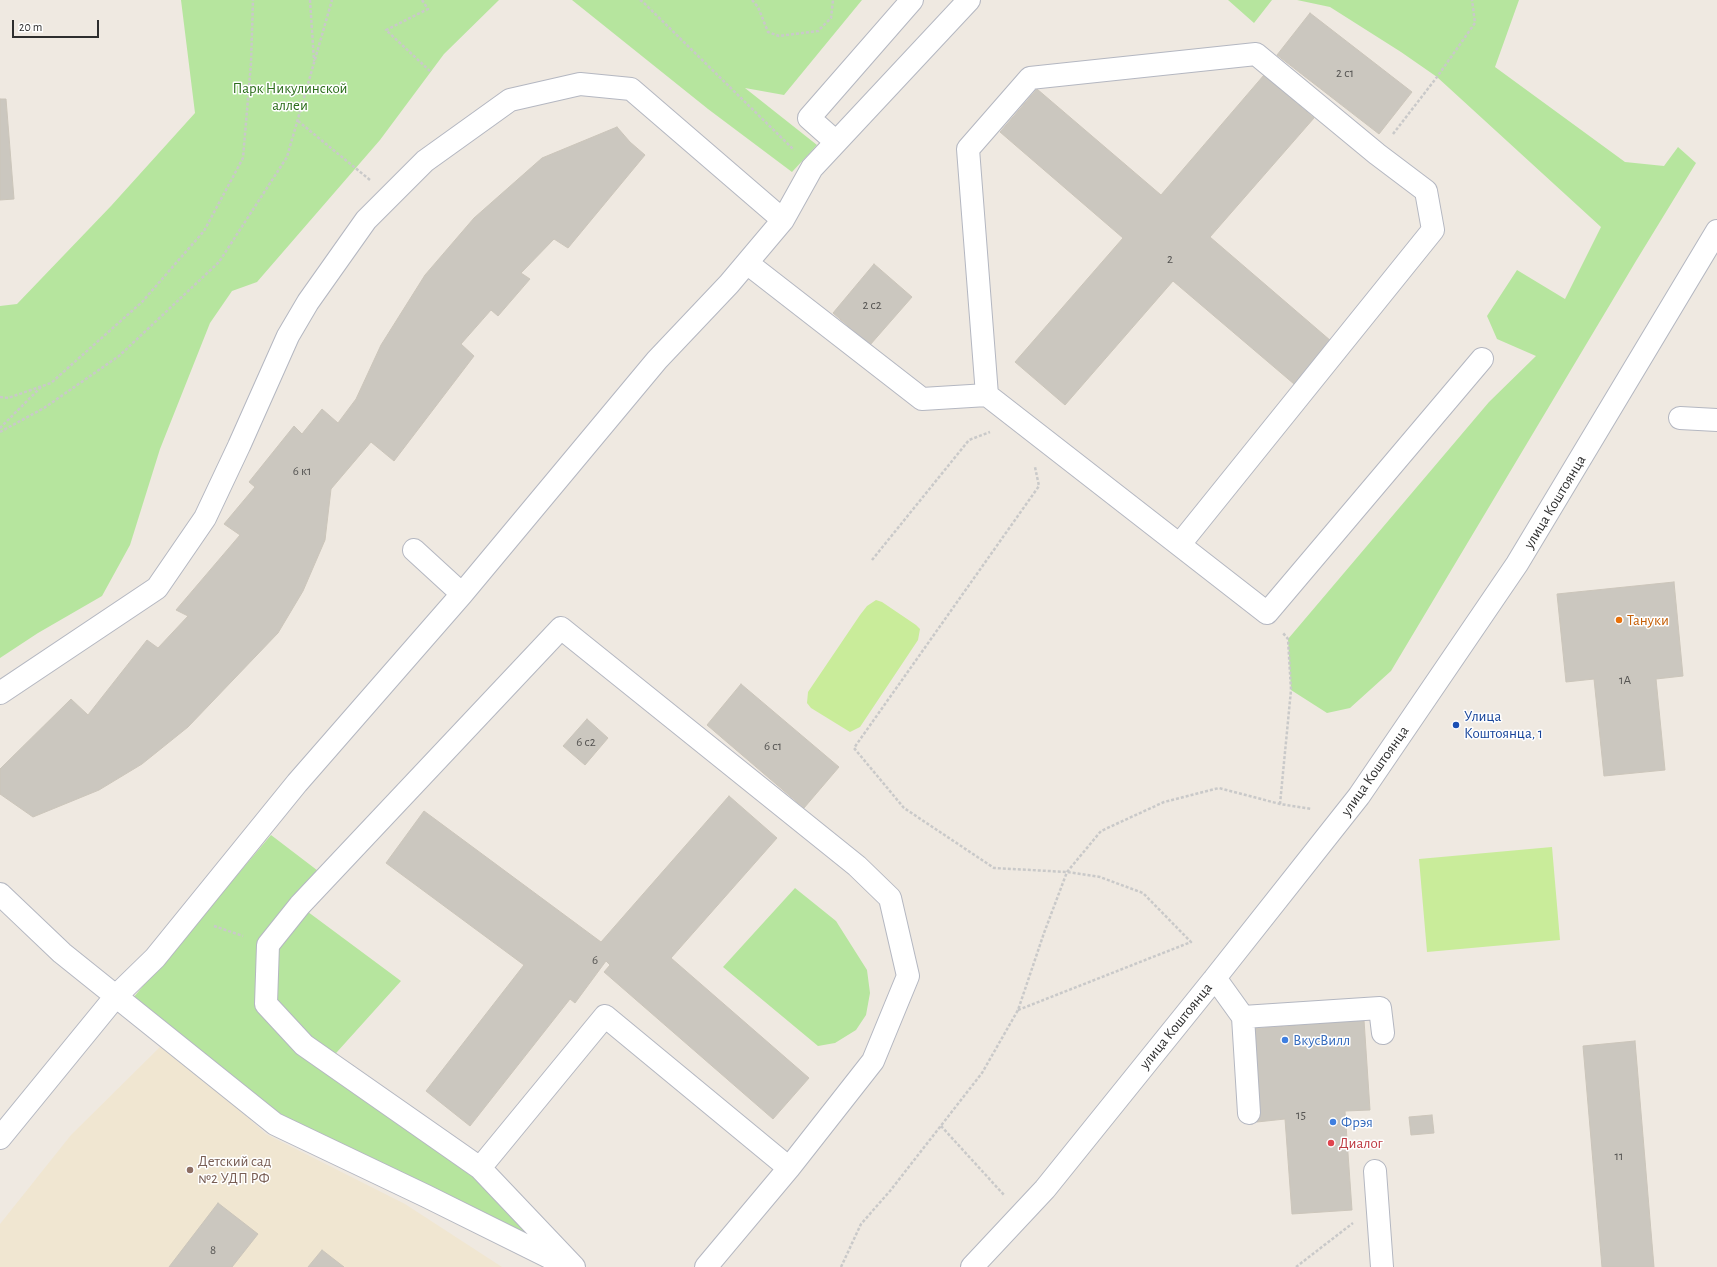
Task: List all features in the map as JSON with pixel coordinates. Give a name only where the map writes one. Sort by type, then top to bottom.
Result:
[{"type":"street","points":[[836,142],[809,118],[912,0]]},
{"type":"street","points":[[0,1138],[116,996],[155,958],[297,783],[462,594],[657,360],[729,284],[783,220],[812,168],[969,0]]},
{"type":"street","points":[[987,395],[968,149],[1030,78],[1256,54],[1377,154],[1426,191],[1433,230],[1180,544]]},
{"type":"street","points":[[0,693],[157,588],[205,518],[288,336],[308,302],[366,220],[425,161],[510,100],[580,84],[631,88],[783,220]]},
{"type":"street","name":"улица Коштоянца","points":[[972,1267],[1045,1189],[1359,796],[1517,564],[1717,231]]},
{"type":"street","points":[[747,263],[922,399],[987,395],[1267,613],[1482,359]]},
{"type":"street","points":[[1680,418],[1717,420]]},
{"type":"street","points":[[414,550],[462,594]]},
{"type":"street","points":[[574,1267],[480,1168],[304,1045],[266,1004],[268,945],[300,906],[561,628],[857,866],[890,898],[908,976],[873,1061],[789,1168],[706,1267]]},
{"type":"street","points":[[0,894],[62,953],[275,1124],[570,1267]]},
{"type":"street","points":[[1215,978],[1243,1017],[1249,1113]]},
{"type":"street","points":[[1243,1017],[1380,1008],[1383,1033]]},
{"type":"street","points":[[480,1168],[605,1016],[789,1168]]},
{"type":"street","points":[[1375,1171],[1382,1267]]},
{"type":"path","points":[[0,397],[8,398],[51,383],[142,302],[204,231],[243,158],[251,63],[253,0]]},
{"type":"path","points":[[310,0],[314,65]]},
{"type":"path","points":[[0,432],[44,408],[119,356],[219,262],[287,157],[332,0]]},
{"type":"path","points":[[422,0],[428,10],[386,30],[431,72]]},
{"type":"path","points":[[640,0],[665,22],[812,168]]},
{"type":"path","points":[[752,0],[758,7],[768,32],[779,36],[818,31],[831,18],[833,0]]},
{"type":"path","points":[[1377,154],[1437,77],[1475,23],[1472,0]]},
{"type":"path","points":[[298,121],[390,196]]},
{"type":"path","points":[[0,428],[42,386]]},
{"type":"path","points":[[872,560],[969,440],[991,432],[996,436]]},
{"type":"path","points":[[1018,1010],[1191,942],[1143,893],[1100,877],[1068,872],[994,868],[904,808],[854,748],[1039,486],[1036,467],[1030,463]]},
{"type":"path","points":[[1267,613],[1288,639],[1291,690],[1280,804]]},
{"type":"path","points":[[841,1267],[861,1224],[982,1073],[1018,1010],[1044,933],[1068,872],[1101,831],[1164,802],[1219,788],[1280,804],[1312,809]]},
{"type":"path","points":[[189,917],[268,945]]},
{"type":"path","points":[[941,1126],[1004,1195]]},
{"type":"path","points":[[1296,1267],[1377,1204]]},
{"type":"shaded area","name":"Детский сад №2 УДП РФ","points":[[165,1042],[266,1134],[405,1204],[502,1267],[0,1267],[0,1224],[71,1135]]},
{"type":"green space","name":"Парк Никулинской аллеи","points":[[181,0],[499,0],[444,54],[380,140],[257,282],[232,291],[210,323],[160,449],[130,545],[102,596],[38,633],[0,658],[0,306],[17,304],[111,206],[195,113]]},
{"type":"green space","points":[[572,0],[862,0],[784,95],[745,88],[817,145],[792,172],[708,109]]},
{"type":"green space","points":[[1228,0],[1272,0],[1254,23]]},
{"type":"green space","points":[[1297,0],[1519,0],[1495,67],[1625,162],[1664,166],[1678,147],[1696,163],[1391,671],[1350,708],[1327,713],[1291,690],[1288,639],[1489,402],[1536,356],[1497,339],[1487,316],[1517,270],[1565,299],[1601,227],[1437,77],[1401,52],[1330,7]]},
{"type":"green space","points":[[876,600],[882,602],[916,625],[920,629],[918,640],[860,727],[850,732],[811,708],[807,703],[808,692],[860,615],[867,606]]},
{"type":"green space","points":[[271,835],[326,877],[300,906],[401,981],[328,1062],[480,1168],[574,1267],[275,1124],[127,1005]]},
{"type":"green space","points":[[1552,847],[1560,940],[1427,952],[1419,859]]},
{"type":"green space","points":[[795,888],[836,921],[867,970],[870,993],[866,1015],[856,1030],[835,1043],[818,1046],[723,967]]},
{"type":"building","points":[[1310,13],[1412,92],[1379,134],[1277,55]]},
{"type":"building","points":[[1264,75],[1314,118],[1210,237],[1331,341],[1294,384],[1173,281],[1065,405],[1015,362],[1123,238],[1000,132],[1037,89],[1161,195]]},
{"type":"building","points":[[0,99],[6,99],[14,199],[0,200]]},
{"type":"building","points":[[617,127],[630,142],[645,155],[568,248],[554,239],[521,273],[530,279],[498,316],[491,310],[461,344],[474,356],[394,461],[371,442],[331,489],[325,540],[303,591],[278,633],[188,727],[142,764],[99,790],[33,817],[0,794],[0,769],[71,699],[88,715],[147,640],[158,648],[188,616],[176,610],[240,535],[224,524],[255,487],[249,482],[294,426],[302,434],[322,409],[338,423],[356,399],[381,345],[425,275],[474,218],[542,158]]},
{"type":"building","points":[[874,264],[912,297],[870,345],[833,313]]},
{"type":"building","points":[[1674,582],[1683,676],[1656,679],[1665,770],[1604,776],[1594,679],[1566,682],[1557,594]]},
{"type":"building","points":[[741,684],[839,767],[804,808],[707,725]]},
{"type":"building","points":[[587,719],[608,738],[585,765],[563,746]]},
{"type":"building","points":[[729,796],[777,838],[671,958],[809,1078],[773,1119],[604,972],[610,965],[606,961],[575,1003],[570,999],[470,1126],[426,1091],[524,965],[386,863],[424,811],[601,942]]},
{"type":"building","points":[[1364,1020],[1370,1110],[1345,1111],[1352,1210],[1292,1214],[1285,1119],[1257,1122],[1250,1029]]},
{"type":"building","points":[[1635,1041],[1654,1267],[1602,1267],[1583,1046]]},
{"type":"building","points":[[1432,1115],[1434,1133],[1411,1135],[1409,1117]]},
{"type":"building","points":[[218,1203],[258,1234],[232,1267],[169,1267]]},
{"type":"building","points":[[322,1250],[344,1267],[308,1267]]},
{"type":"place","name":"Тануки","points":[[1619,620]]},
{"type":"place","name":"Улица Коштоянца, 1","points":[[1456,725]]},
{"type":"place","name":"ВкусВилл","points":[[1285,1040]]},
{"type":"place","name":"Фрэя","points":[[1333,1122]]},
{"type":"place","name":"Диалог","points":[[1331,1143]]},
{"type":"place","name":"Детский сад №2 УДП РФ","points":[[190,1170]]}]
